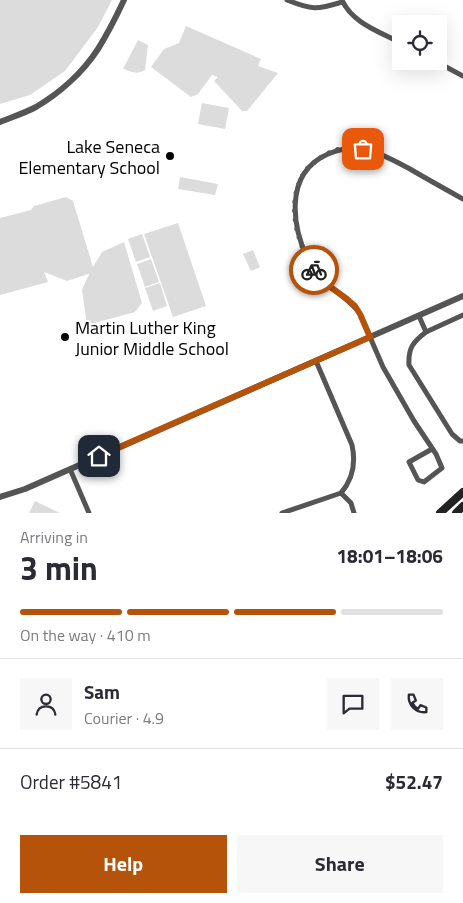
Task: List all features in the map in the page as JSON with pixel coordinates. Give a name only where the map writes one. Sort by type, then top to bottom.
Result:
[{"type":"main road","points":[[440,513],[463,492]]},
{"type":"main road","points":[[456,513],[463,506]]},
{"type":"street","points":[[0,122],[36,106],[60,90],[82,69],[98,50],[124,0]]},
{"type":"street","points":[[287,0],[305,7],[320,9],[342,1],[350,13],[359,20],[392,38]]},
{"type":"street","points":[[447,67],[463,76]]},
{"type":"street","points":[[432,449],[409,462],[418,480],[424,482],[442,468],[432,449],[383,367],[355,306],[325,283],[313,269],[297,229],[294,208],[303,174],[310,166],[323,156],[338,149],[348,148],[363,149],[382,154],[463,198]]},
{"type":"street","points":[[0,497],[25,489],[463,296]]},
{"type":"street","points":[[419,316],[426,332]]},
{"type":"street","points":[[463,316],[426,332],[412,346],[409,355],[409,365],[452,434],[463,441]]},
{"type":"street","points":[[282,513],[340,493],[346,487],[353,470],[354,455],[352,445],[316,361]]},
{"type":"street","points":[[70,469],[89,513]]},
{"type":"street","points":[[340,493],[351,504],[354,513]]},
{"type":"shaded area","points":[[0,0],[112,0],[98,27],[65,71],[30,95],[0,104]]},
{"type":"shaded area","points":[[186,26],[261,59],[258,66],[278,73],[247,111],[242,111],[214,81],[218,77],[212,75],[198,94],[191,97],[151,67],[164,49],[179,43]]},
{"type":"shaded area","points":[[138,40],[148,45],[145,70],[134,72],[123,69]]},
{"type":"shaded area","points":[[202,103],[229,108],[225,129],[198,124]]},
{"type":"shaded area","points":[[180,177],[218,184],[215,195],[178,189]]},
{"type":"shaded area","points":[[66,197],[73,201],[93,267],[102,252],[124,242],[142,303],[135,312],[87,325],[82,290],[89,274],[67,281],[44,272],[48,282],[0,295],[0,218],[31,210],[34,206]]},
{"type":"shaded area","points":[[178,223],[206,306],[173,317],[144,234]]},
{"type":"shaded area","points":[[142,234],[150,257],[136,262],[128,239]]},
{"type":"shaded area","points":[[253,250],[260,267],[251,271],[243,254]]},
{"type":"shaded area","points":[[151,259],[159,282],[145,287],[137,264]]},
{"type":"shaded area","points":[[160,283],[167,306],[153,311],[145,288]]},
{"type":"shaded area","points":[[35,501],[60,513],[29,513]]},
{"type":"way so far","points":[[314,270],[305,253],[297,229],[294,208],[299,183],[306,170],[323,156],[338,149],[363,149]]},
{"type":"place","name":"Lake Seneca Elementary School","points":[[170,156]]},
{"type":"place","name":"Martin Luther King Junior Middle School","points":[[65,337]]},
{"type":"route","points":[[99,456],[370,337],[355,306],[325,283],[314,270]]}]
